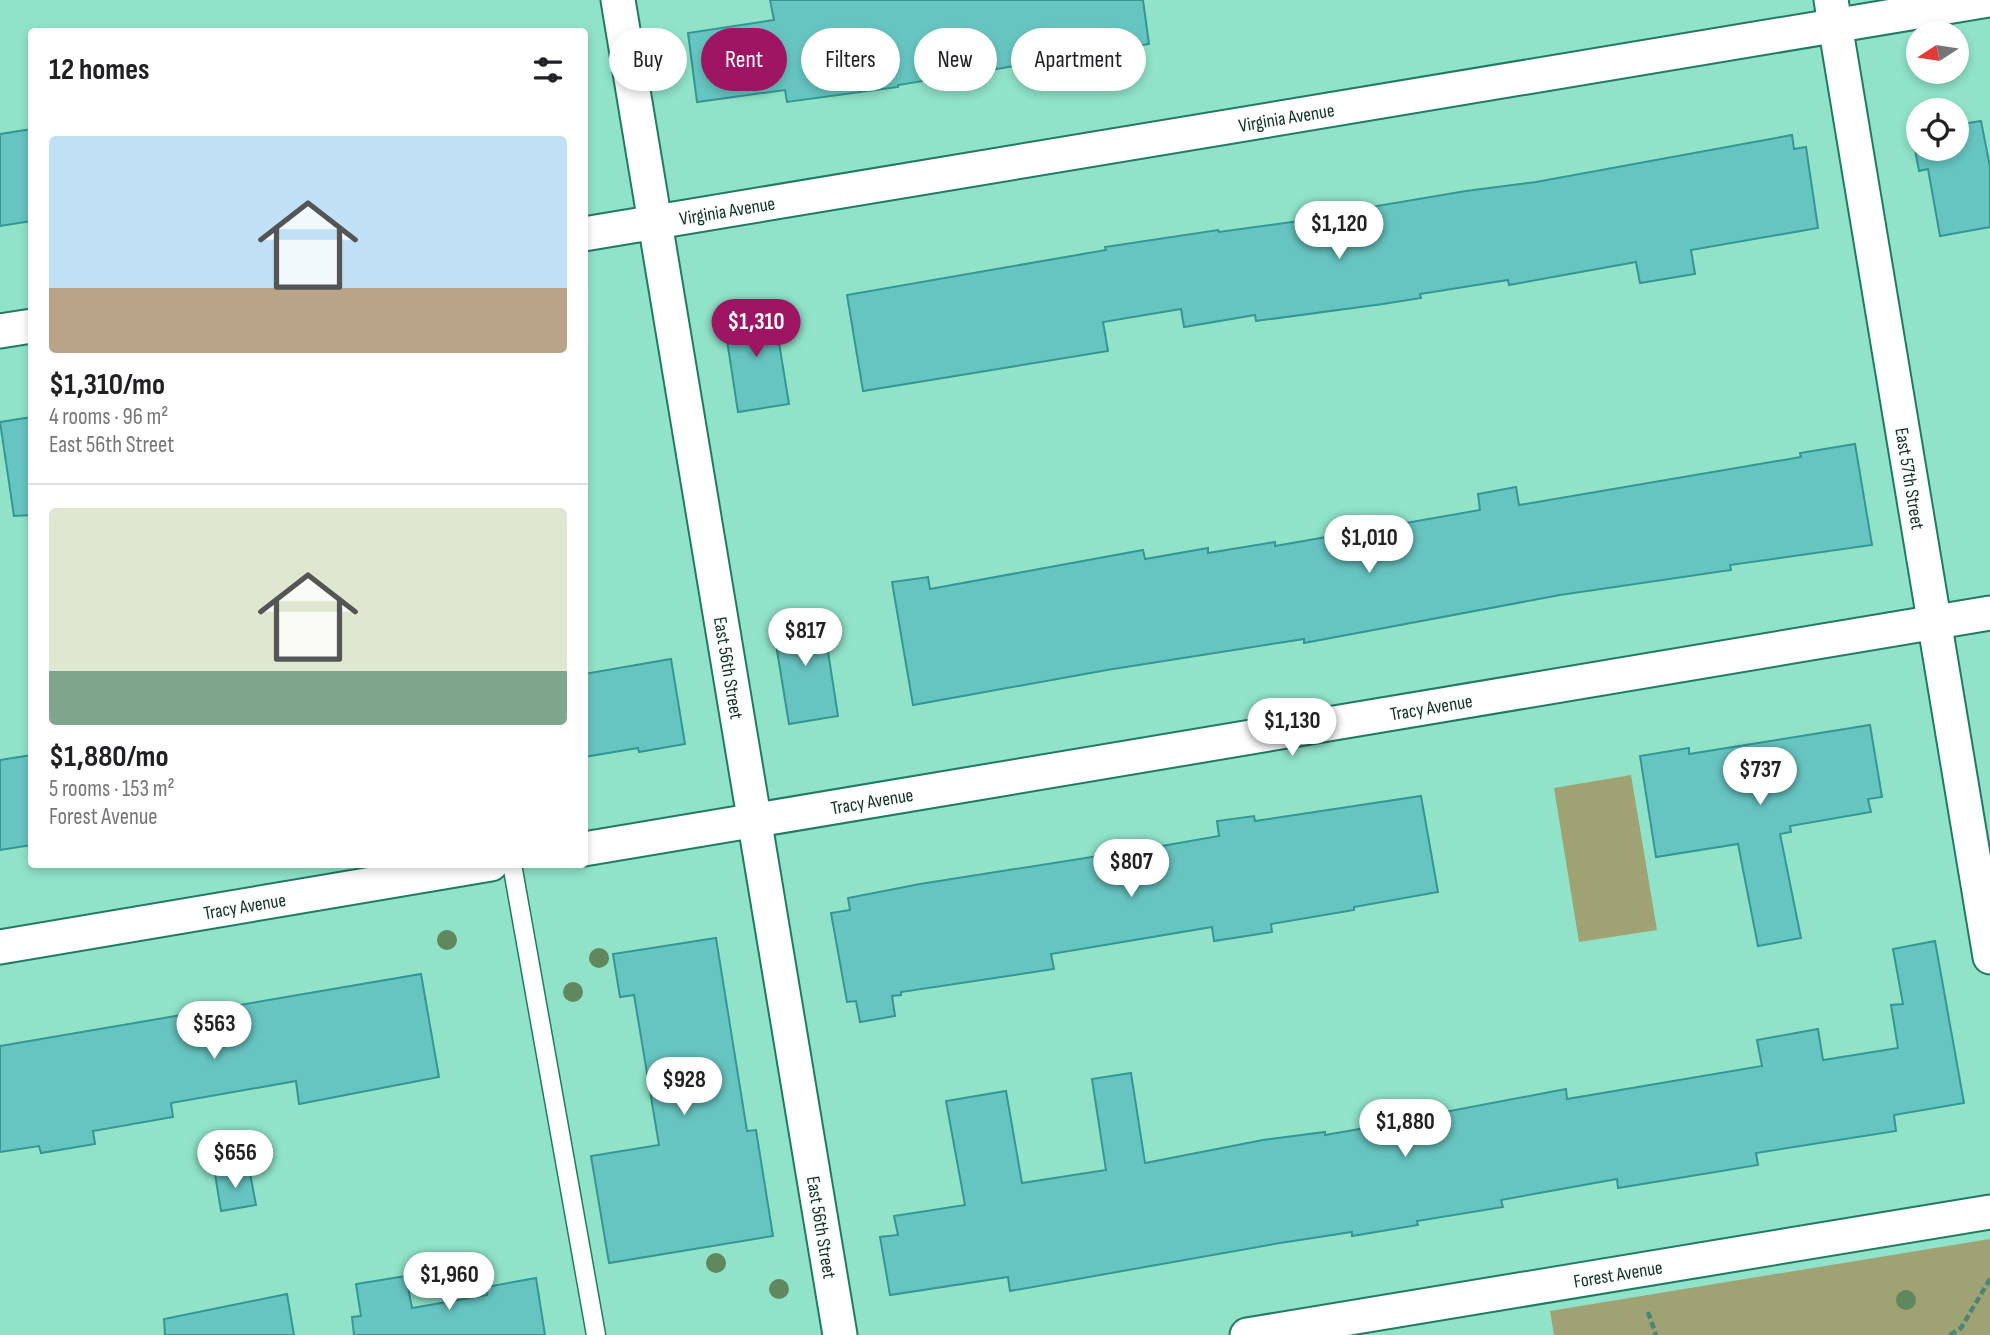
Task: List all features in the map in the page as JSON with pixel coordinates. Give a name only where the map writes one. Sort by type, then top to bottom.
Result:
[{"type":"street","name":"East 56th Street","points":[[618,0],[840,1335]]},
{"type":"street","name":"Virginia Avenue","points":[[588,233],[1833,13],[1989,0]]},
{"type":"street","name":"East 57th Street","points":[[1833,13],[1990,957]]},
{"type":"street","points":[[0,331],[28,327]]},
{"type":"street","name":"Tracy Avenue","points":[[588,848],[1990,613]]},
{"type":"street","name":"Tracy Avenue","points":[[0,947],[468,868]]},
{"type":"street","name":"Forest Avenue","points":[[1247,1335],[1990,1212]]},
{"type":"lane","points":[[513,868],[596,1335]]},
{"type":"path","points":[[1950,1335],[1961,1328],[1990,1279]]},
{"type":"path","points":[[1648,1312],[1656,1335]]},
{"type":"green space","points":[[1631,775],[1657,930],[1579,942],[1554,788]]},
{"type":"green space","points":[[1990,1239],[1990,1335],[1554,1335],[1550,1311]]},
{"type":"building","points":[[770,0],[1143,0],[1149,44],[1146,44],[1146,28],[1011,28],[1011,67],[997,69],[997,28],[914,28],[914,82],[900,85],[900,28],[801,28],[801,91],[868,91],[787,102],[787,28],[721,28],[774,20]]},
{"type":"building","points":[[701,31],[701,91],[778,91],[697,102],[688,33]]},
{"type":"building","points":[[1981,121],[1990,167],[1990,227],[1940,236],[1928,169],[1919,171],[1917,161],[1969,161],[1969,123]]},
{"type":"building","points":[[28,130],[28,222],[0,226],[0,134]]},
{"type":"building","points":[[1792,135],[1794,149],[1806,147],[1818,228],[1691,250],[1695,274],[1640,283],[1636,262],[1509,285],[1508,280],[1420,294],[1421,298],[1383,304],[1256,321],[1255,315],[1184,327],[1181,309],[1103,322],[1108,351],[863,391],[847,295],[1106,250],[1105,247],[1359,213],[1359,209],[1536,182]]},
{"type":"building","points":[[773,306],[789,404],[738,412],[723,314]]},
{"type":"building","points":[[28,418],[28,515],[14,516],[0,422]]},
{"type":"building","points":[[1855,444],[1872,545],[1730,565],[1731,570],[1560,595],[1304,643],[1304,639],[1107,670],[913,705],[892,582],[928,577],[930,589],[1143,550],[1145,559],[1208,548],[1208,553],[1275,542],[1275,546],[1480,510],[1478,494],[1516,487],[1519,505],[1801,457],[1800,453]]},
{"type":"building","points":[[822,613],[838,716],[789,724],[772,620]]},
{"type":"building","points":[[671,659],[685,744],[639,752],[638,748],[588,756],[588,673]]},
{"type":"building","points":[[1870,725],[1882,797],[1868,799],[1871,812],[1790,826],[1791,832],[1780,834],[1801,938],[1758,946],[1738,844],[1656,857],[1640,756],[1689,748],[1689,754]]},
{"type":"building","points":[[28,756],[28,846],[0,850],[0,760]]},
{"type":"building","points":[[1421,796],[1438,892],[1271,924],[1272,932],[1214,941],[1212,927],[1051,954],[1054,969],[901,992],[901,995],[892,996],[895,1016],[860,1022],[856,1001],[847,1002],[831,913],[850,910],[848,898],[1111,854],[1111,850],[1155,843],[1156,847],[1219,836],[1217,821],[1254,816],[1255,821]]},
{"type":"building","points":[[716,938],[747,1131],[756,1130],[773,1236],[609,1263],[591,1156],[659,1145],[634,995],[620,997],[613,954]]},
{"type":"building","points":[[1935,941],[1964,1103],[1894,1115],[1896,1131],[1756,1153],[1758,1165],[1618,1188],[1617,1179],[1501,1200],[1503,1207],[1417,1221],[1418,1225],[1352,1236],[1352,1232],[1280,1243],[1010,1291],[1008,1277],[890,1295],[880,1237],[898,1235],[894,1216],[965,1205],[946,1101],[1006,1091],[1022,1183],[1106,1170],[1092,1079],[1131,1073],[1145,1163],[1263,1140],[1325,1132],[1325,1135],[1434,1116],[1566,1089],[1567,1099],[1762,1066],[1757,1040],[1818,1029],[1823,1060],[1898,1048],[1891,1005],[1903,1004],[1893,949]]},
{"type":"building","points":[[421,974],[439,1077],[299,1104],[296,1081],[171,1103],[173,1117],[93,1131],[95,1144],[41,1153],[39,1146],[0,1152],[0,1046]]},
{"type":"building","points":[[249,1168],[256,1205],[221,1211],[215,1174]]},
{"type":"building","points":[[406,1276],[412,1308],[487,1295],[486,1287],[536,1278],[545,1335],[354,1335],[352,1317],[361,1316],[356,1284]]},
{"type":"building","points":[[287,1294],[294,1335],[165,1335],[164,1319]]}]
